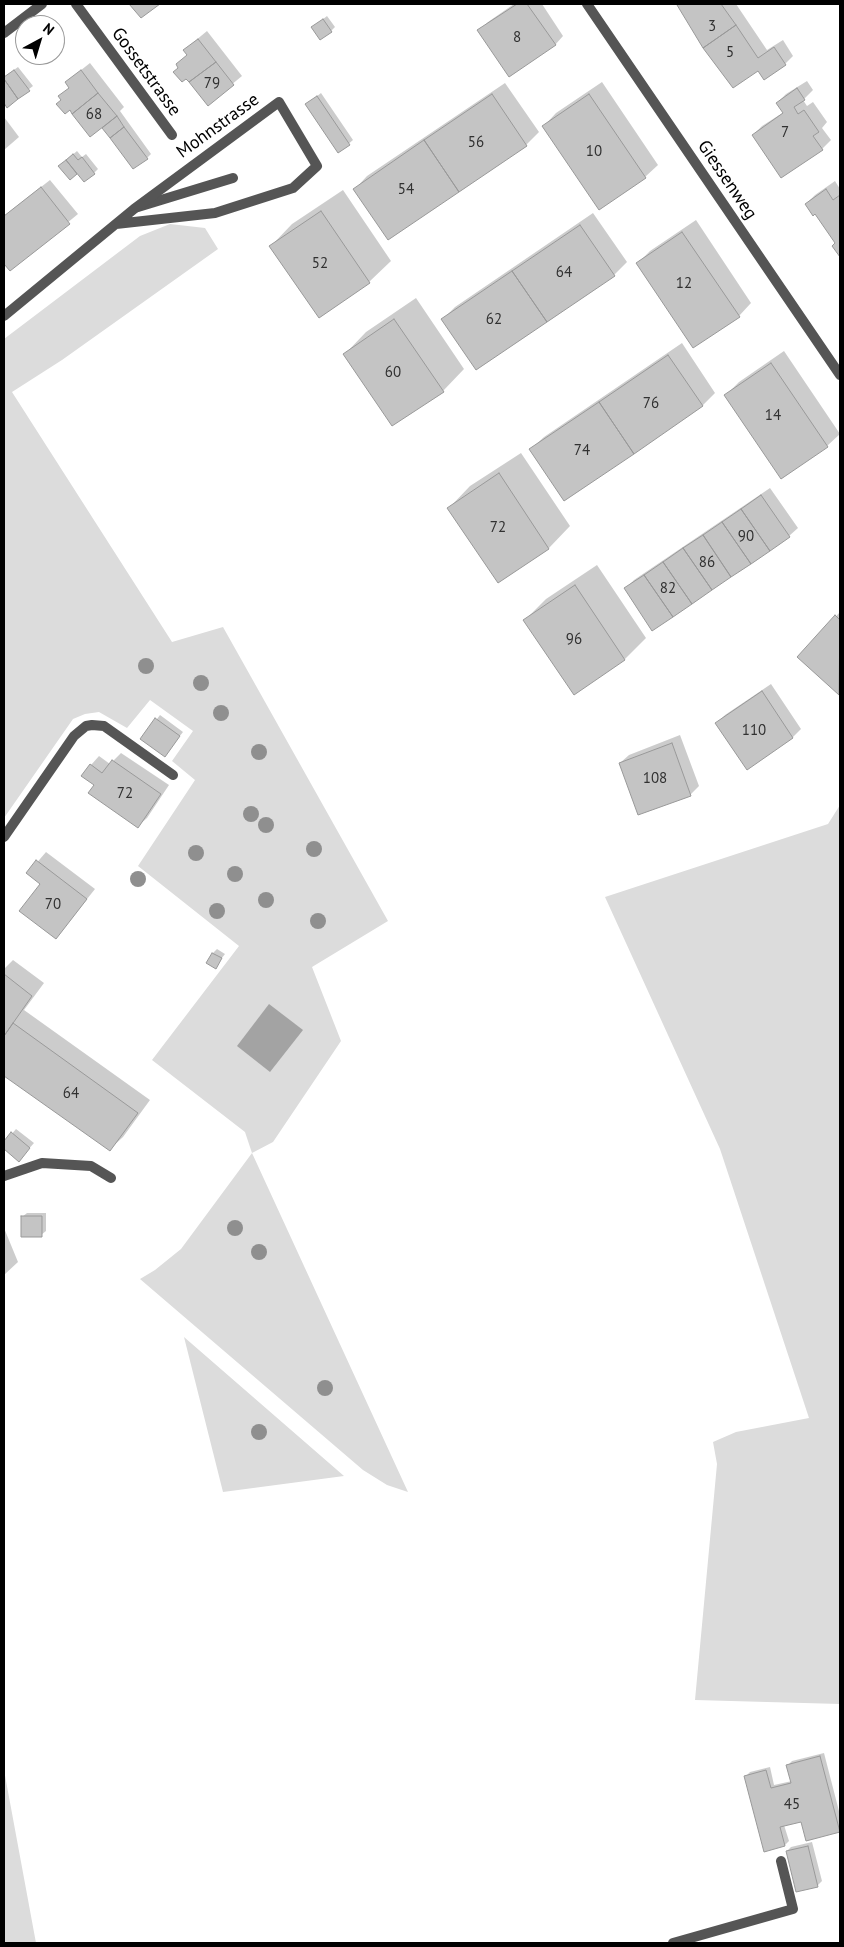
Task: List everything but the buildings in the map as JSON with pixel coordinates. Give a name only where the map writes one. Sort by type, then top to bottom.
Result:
[{"type":"street","points":[[4,33],[42,4]]},
{"type":"street","name":"Gossetstrasse","points":[[76,4],[172,134]]},
{"type":"street","name":"Giessenweg","points":[[587,4],[840,375]]},
{"type":"street","name":"Mohnstrasse","points":[[4,316],[134,209],[278,102],[317,166],[293,188],[215,213],[116,224]]},
{"type":"street","points":[[134,209],[233,178]]},
{"type":"street","points":[[4,837],[74,736],[86,726],[104,726],[173,775]]},
{"type":"street","points":[[4,1176],[42,1163],[91,1166],[111,1178]]},
{"type":"street","points":[[673,1943],[793,1909],[781,1861]]},
{"type":"shaded area","points":[[170,224],[205,228],[218,249],[62,360],[12,392],[172,642],[223,627],[388,921],[312,967],[341,1041],[273,1142],[252,1153],[245,1132],[152,1060],[239,946],[138,866],[195,780],[172,761],[193,731],[150,700],[127,728],[99,712],[85,714],[73,719],[4,818],[4,339],[140,236]]},
{"type":"shaded area","points":[[840,805],[840,1704],[695,1700],[717,1464],[713,1442],[736,1432],[809,1418],[720,1149],[605,897],[828,824]]},
{"type":"shaded area","points":[[269,1004],[303,1030],[270,1072],[237,1046]]},
{"type":"shaded area","points":[[252,1153],[408,1492],[387,1485],[363,1470],[140,1279],[155,1270],[181,1249]]},
{"type":"shaded area","points":[[184,1337],[344,1476],[223,1492]]},
{"type":"shaded area","points":[[4,1770],[36,1943],[4,1943]]}]
